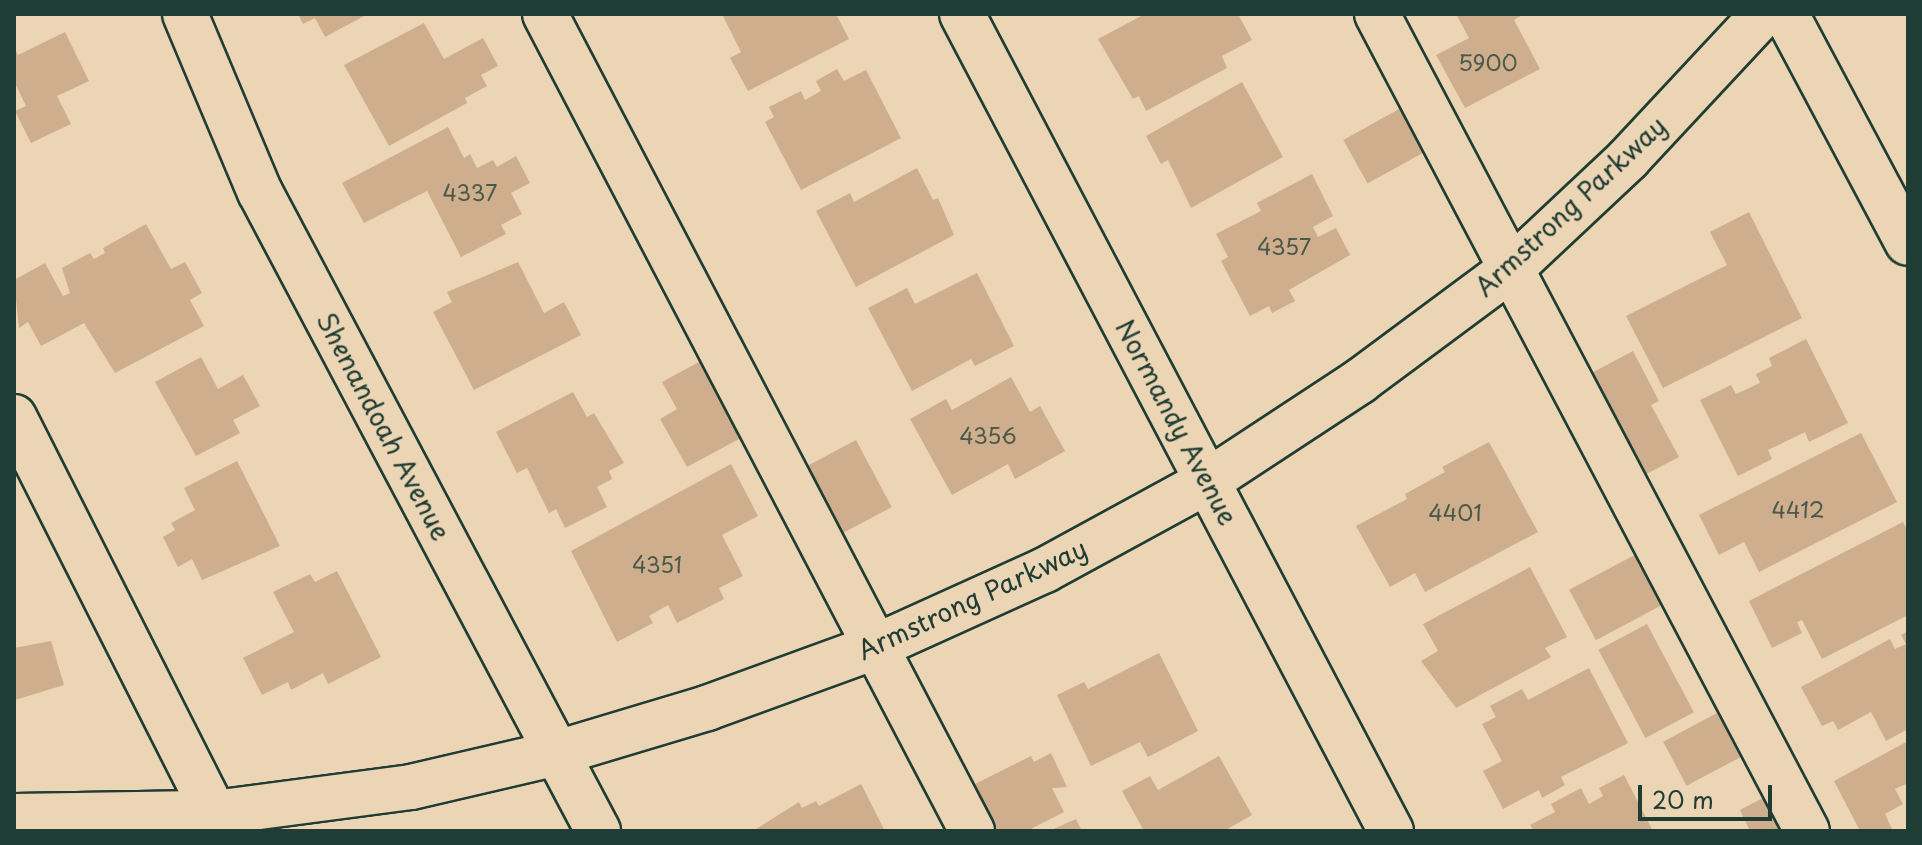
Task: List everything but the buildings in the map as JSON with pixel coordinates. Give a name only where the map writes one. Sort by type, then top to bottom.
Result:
[{"type":"street","name":"Shenandoah Avenue","points":[[185,14],[260,192],[598,831]]},
{"type":"street","points":[[545,14],[972,831]]},
{"type":"street","name":"Normandy Avenue","points":[[962,14],[1391,831]]},
{"type":"street","points":[[1377,14],[1807,831]]},
{"type":"street","name":"Armstrong Parkway","points":[[14,816],[219,822],[411,787],[557,753],[707,708],[875,647],[1045,570],[1208,481],[1360,381],[1511,269],[1628,159],[1763,14]]},
{"type":"street","points":[[1786,14],[1908,243]]},
{"type":"street","points":[[14,417],[219,822]]}]
